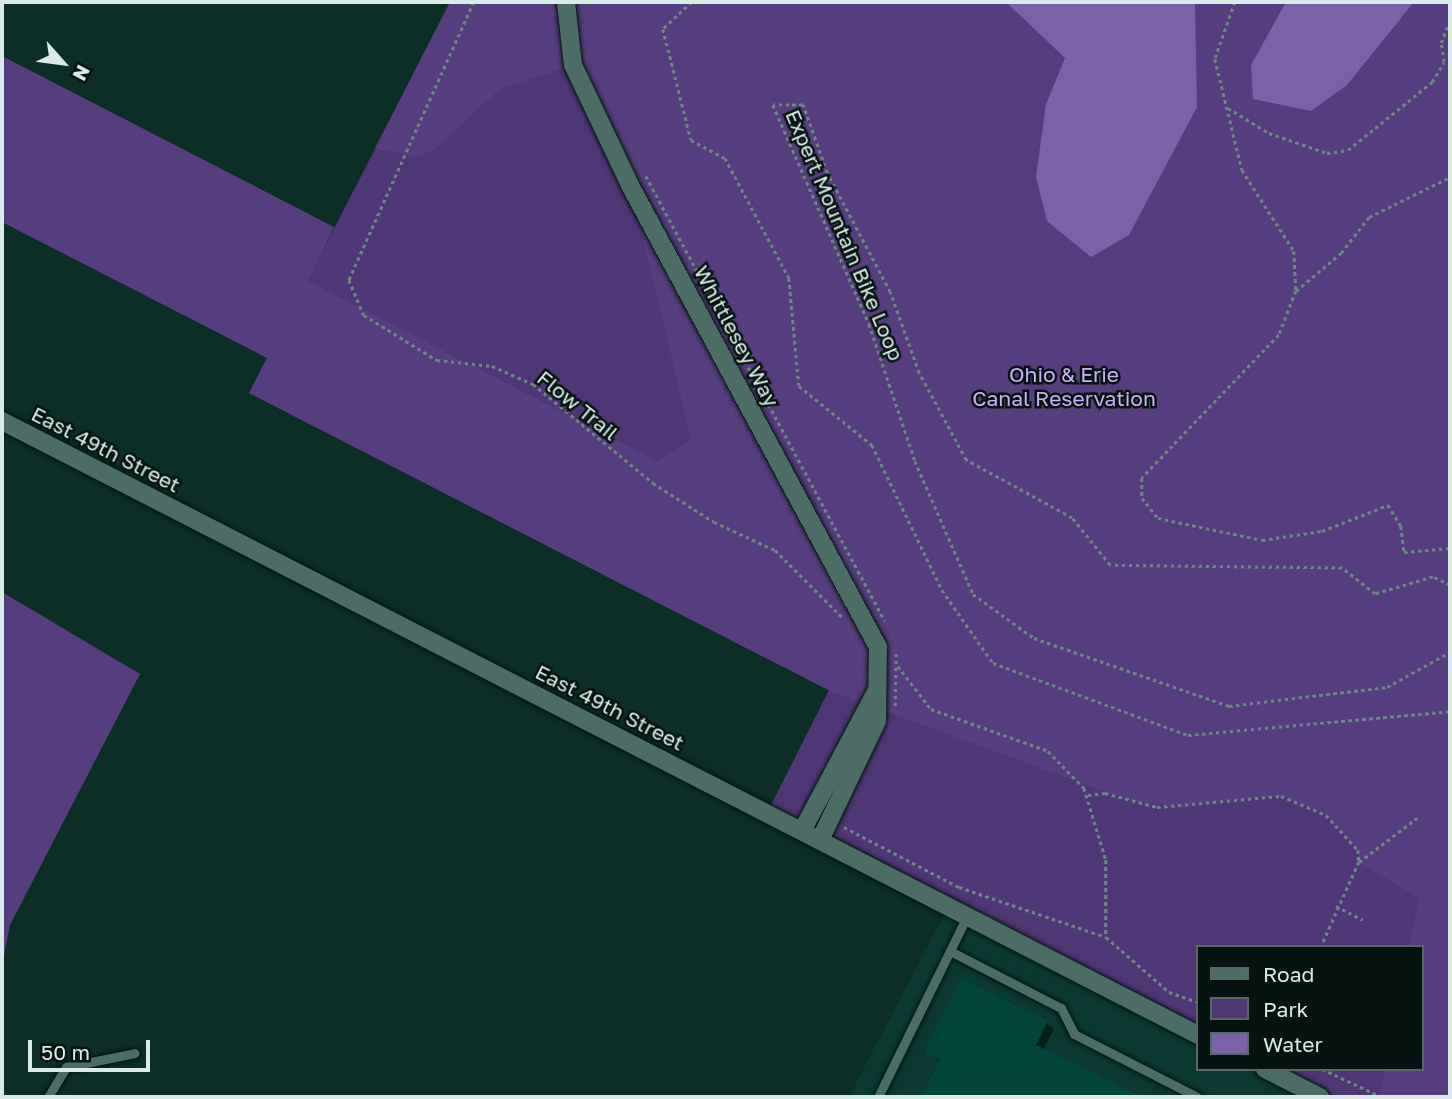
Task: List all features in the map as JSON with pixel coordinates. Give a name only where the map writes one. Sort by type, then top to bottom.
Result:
[{"type":"street","name":"Whittlesey Way","points":[[566,2],[573,65],[625,175],[877,647],[879,687],[867,749],[820,840]]},
{"type":"street","name":"East 49th Street","points":[[2,421],[1196,1034]]},
{"type":"street","points":[[802,831],[879,687]]},
{"type":"street","points":[[1268,1071],[1300,1093],[1320,1097]]},
{"type":"lane","points":[[878,1097],[967,916]]},
{"type":"lane","points":[[950,951],[1061,1008],[1074,1034],[1198,1097]]},
{"type":"lane","points":[[48,1097],[66,1067],[135,1053]]},
{"type":"path","name":"Flow Trail","points":[[474,2],[349,280],[363,314],[438,360],[492,366],[533,384],[653,483],[714,522],[775,550],[842,618],[865,623]]},
{"type":"path","points":[[692,2],[663,29],[691,140],[725,158],[789,278],[799,386],[872,445],[942,590],[992,663],[1188,735],[1450,711]]},
{"type":"path","points":[[1235,2],[1215,59],[1242,170],[1294,251],[1296,291],[1279,335],[1142,478],[1142,498],[1158,518],[1262,540],[1322,531],[1388,505],[1401,526],[1404,552],[1450,548]]},
{"type":"path","points":[[1227,108],[1316,149],[1348,150],[1432,82],[1444,62],[1441,43],[1450,20]]},
{"type":"path","name":"Expert Mountain Bike Loop","points":[[1450,585],[1433,577],[1375,594],[1342,568],[1110,565],[1072,518],[966,460],[919,373],[890,292],[827,173],[803,105],[773,105],[869,324],[915,461],[973,594],[1034,638],[1229,706],[1387,687],[1450,652]]},
{"type":"path","points":[[1296,291],[1341,253],[1369,217],[1450,177]]},
{"type":"path","points":[[898,666],[931,709],[1048,751],[1088,795],[1106,860],[1106,937]]},
{"type":"path","points":[[1088,795],[1105,793],[1157,807],[1281,796],[1326,815],[1358,850],[1359,862]]},
{"type":"path","points":[[1322,945],[1336,906],[1359,862],[1417,818]]},
{"type":"path","points":[[833,821],[959,887],[1106,937],[1169,992],[1196,1001]]},
{"type":"path","points":[[1336,906],[1363,920]]},
{"type":"path","points":[[1326,1071],[1382,1097]]},
{"type":"shaded area","points":[[948,907],[1196,1034],[1196,1071],[1269,1071],[1320,1097],[849,1097]]},
{"type":"green space","name":"Ohio & Erie Canal Reservation","points":[[450,2],[1006,2],[1065,58],[1046,104],[1196,69],[1195,2],[1286,2],[1251,65],[1401,19],[1414,2],[1450,2],[1450,1097],[1379,1097],[1385,1071],[1424,1071],[1424,945],[1409,945],[1419,898],[1359,862],[1358,850],[1326,815],[1281,796],[1184,807],[1131,801],[830,691],[249,393],[267,358],[2,222],[2,56],[334,227],[308,281],[657,461],[691,440],[631,187],[573,65],[500,89],[435,149],[416,157],[375,148]]},
{"type":"green space","name":"Ohio & Erie Canal Reservation","points":[[451,2],[1450,2],[1450,1097],[1322,1097],[1271,1071],[1424,1071],[1424,945],[1196,945],[1196,1033],[767,813],[829,690],[249,393]]},
{"type":"green space","points":[[2,592],[140,674],[10,925],[2,967]]},
{"type":"water","points":[[1006,2],[1195,2],[1197,107],[1129,235],[1091,257],[1047,221],[1036,177],[1046,104],[1065,58]]},
{"type":"water","points":[[1286,2],[1414,2],[1347,85],[1311,111],[1253,99],[1251,65]]},
{"type":"building","points":[[961,979],[1048,1021],[1036,1045],[1142,1097],[921,1097],[940,1060],[924,1052]]}]
